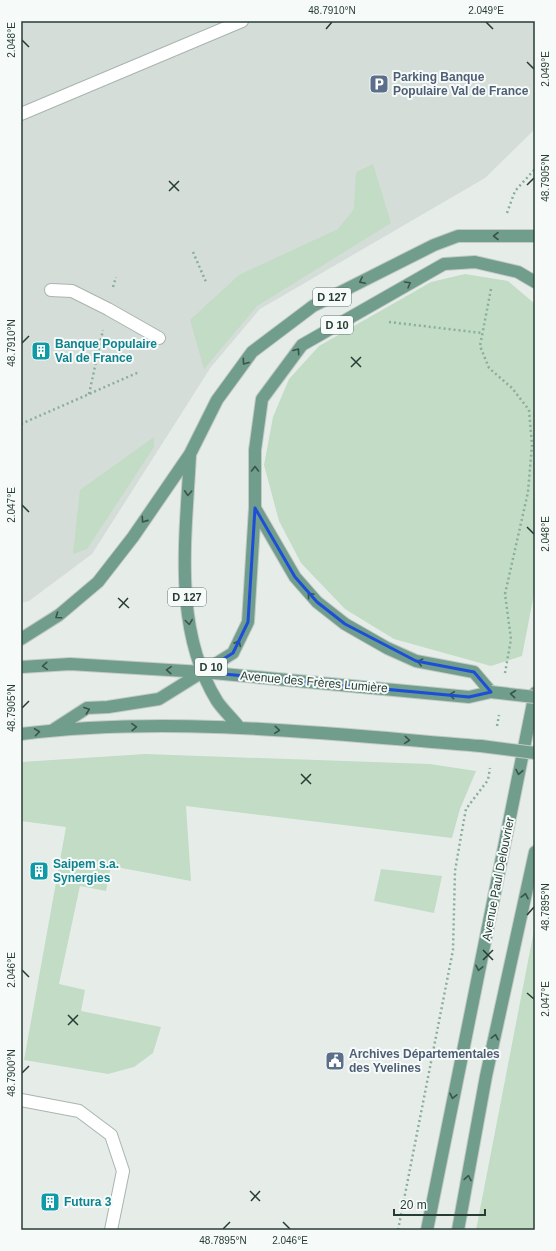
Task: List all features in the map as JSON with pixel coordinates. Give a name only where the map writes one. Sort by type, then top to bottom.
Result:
[{"type":"main road","name":"D 127","points":[[21,639],[59,615],[98,582],[133,537],[190,454],[217,400],[252,352],[313,306],[434,245],[458,236],[535,236]]},
{"type":"main road","name":"D 10","points":[[53,730],[87,708],[108,707],[159,698],[233,654],[248,622],[255,508],[255,450],[262,399],[302,344],[444,264],[475,262],[518,272],[535,282]]},
{"type":"main road","name":"D 127","points":[[190,454],[184,569],[189,626],[202,672],[218,702],[239,727]]},
{"type":"main road","points":[[255,508],[295,577],[317,602],[345,624],[387,648],[416,661],[474,672],[491,692]]},
{"type":"main road","name":"Avenue des Frères Lumière","points":[[21,667],[70,664],[202,672],[470,697],[491,692],[535,697]]},
{"type":"main road","name":"Avenue Paul Delouvrier","points":[[427,1230],[535,693]]},
{"type":"main road","points":[[21,734],[53,730],[179,725],[239,727],[481,746],[535,753]]},
{"type":"main road","points":[[458,1230],[486,1076],[535,852]]},
{"type":"street","points":[[21,114],[242,21]]},
{"type":"street","points":[[51,290],[72,291],[108,309],[159,338]]},
{"type":"street","points":[[21,1100],[79,1111],[110,1135],[122,1171],[111,1230]]},
{"type":"path","points":[[504,220],[515,192],[535,169]]},
{"type":"path","points":[[193,252],[206,282]]},
{"type":"path","points":[[88,394],[116,277]]},
{"type":"path","points":[[491,286],[480,346],[489,368],[512,388],[529,410],[532,445],[528,492],[504,594],[511,639],[505,678]]},
{"type":"path","points":[[386,322],[482,333]]},
{"type":"path","points":[[21,424],[139,372]]},
{"type":"path","points":[[496,733],[500,710]]},
{"type":"path","points":[[398,1230],[453,950],[455,871],[466,809],[488,780],[491,765]]},
{"type":"highlighted area","points":[[255,508],[295,577],[317,602],[345,624],[416,661],[474,672],[491,692],[469,697],[202,672],[233,653],[248,622]]},
{"type":"shaded area","points":[[21,21],[535,21],[535,129],[485,178],[260,309],[211,367],[92,554],[29,601],[21,603]]},
{"type":"green space","points":[[373,164],[391,223],[257,306],[204,369],[190,320],[239,275],[338,229],[354,209],[356,172]]},
{"type":"green space","points":[[465,274],[508,281],[535,304],[535,589],[522,656],[491,666],[394,639],[345,609],[301,563],[279,521],[264,465],[273,417],[289,379],[319,346],[431,282]]},
{"type":"green space","points":[[154,437],[154,447],[87,549],[73,554],[80,490]]},
{"type":"green space","points":[[145,754],[430,764],[476,771],[460,809],[452,838],[186,806],[191,881],[111,866],[106,891],[80,886],[59,984],[85,990],[81,1011],[161,1027],[153,1053],[134,1067],[108,1074],[24,1060],[66,827],[21,821],[21,762]]},
{"type":"green space","points":[[381,869],[442,876],[434,913],[374,901]]},
{"type":"green space","points":[[535,925],[535,1230],[476,1230]]},
{"type":"place","name":"Parking Banque Populaire Val de France","points":[[379,84]]},
{"type":"place","name":"Banque Populaire Val de France","points":[[41,351]]},
{"type":"place","name":"Saipem s.a. Synergies","points":[[39,871]]},
{"type":"place","name":"Archives Départementales des Yvelines","points":[[335,1061]]},
{"type":"place","name":"Futura 3","points":[[50,1202]]}]
